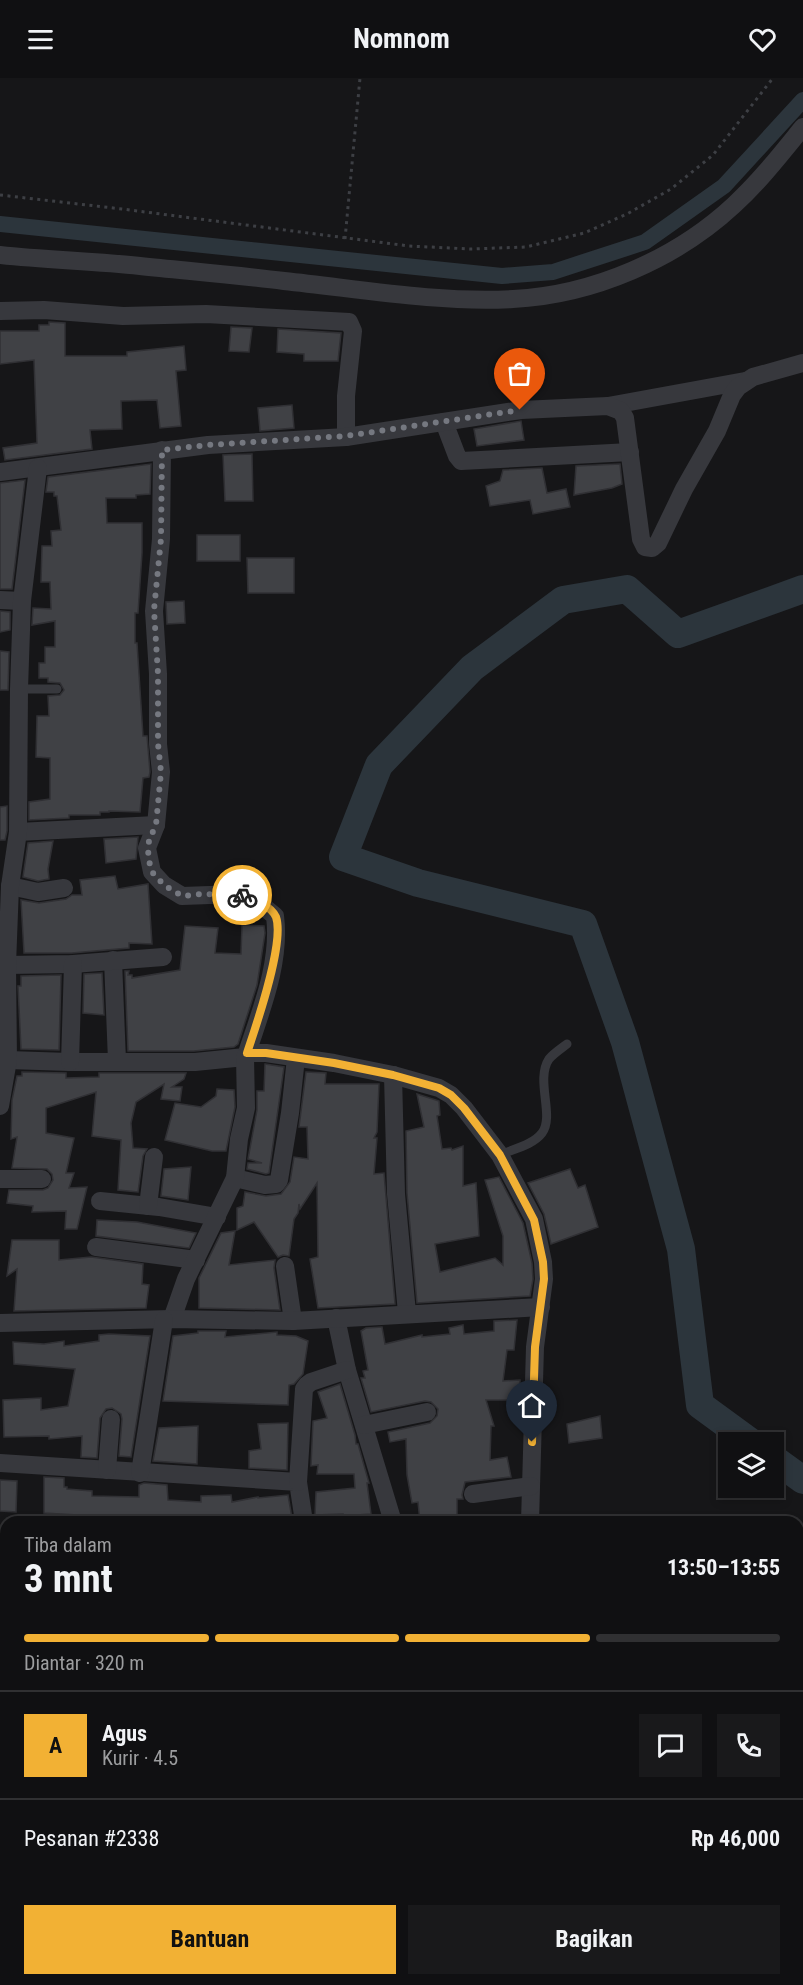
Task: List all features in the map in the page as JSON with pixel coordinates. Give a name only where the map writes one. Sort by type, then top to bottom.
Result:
[{"type":"street","points":[[0,255],[140,266],[456,299],[514,299],[569,292],[634,269],[687,241],[732,207],[752,188],[803,127]]},
{"type":"street","points":[[0,311],[44,310],[123,316],[206,314],[349,322],[353,331],[346,396],[346,436]]},
{"type":"street","points":[[0,472],[208,445],[346,436],[520,410],[608,406],[745,381],[803,363]]},
{"type":"street","points":[[608,406],[621,411],[625,418],[641,539],[645,546],[652,548],[658,543],[684,489],[717,431],[732,395],[745,381]]},
{"type":"street","points":[[444,422],[461,461],[630,452]]},
{"type":"street","points":[[140,1473],[168,1319],[235,1178],[239,1139],[246,1108],[246,1055],[263,1002],[277,942],[275,916],[253,898],[238,894],[182,896],[164,885],[152,872],[147,848],[156,825],[161,772],[154,610],[161,539],[162,450]]},
{"type":"street","points":[[0,1106],[8,1060],[5,909],[18,832],[22,601],[38,468]]},
{"type":"street","points":[[0,600],[22,601]]},
{"type":"street","points":[[18,832],[156,825]]},
{"type":"street","points":[[10,886],[38,892],[64,888]]},
{"type":"street","points":[[6,965],[73,964],[163,957]]},
{"type":"street","points":[[113,960],[117,1061]]},
{"type":"street","points":[[70,1062],[73,964]]},
{"type":"street","points":[[8,1060],[195,1062],[266,1053],[393,1075],[439,1088],[451,1095],[464,1108],[500,1155],[534,1220],[543,1262],[544,1279],[535,1347],[530,1516]]},
{"type":"street","points":[[235,1178],[269,1185],[276,1184],[279,1180],[296,1058]]},
{"type":"street","points":[[393,1075],[396,1194],[407,1313]]},
{"type":"street","points":[[148,1206],[154,1157]]},
{"type":"street","points":[[0,1179],[42,1179]]},
{"type":"street","points":[[100,1201],[217,1217]]},
{"type":"street","points":[[96,1247],[196,1260]]},
{"type":"street","points":[[285,1266],[293,1321]]},
{"type":"street","points":[[0,1323],[168,1319],[293,1321],[541,1307]]},
{"type":"street","points":[[336,1318],[347,1370],[391,1516]]},
{"type":"street","points":[[303,1516],[298,1482],[304,1389],[311,1382],[347,1370]]},
{"type":"street","points":[[364,1425],[427,1412]]},
{"type":"street","points":[[106,1470],[111,1419]]},
{"type":"street","points":[[0,1463],[298,1482]]},
{"type":"street","points":[[473,1494],[531,1486]]},
{"type":"lane","points":[[19,689],[57,689]]},
{"type":"lane","points":[[500,1155],[526,1144],[541,1134],[546,1125],[544,1090],[546,1068],[549,1060],[567,1044]]},
{"type":"path","points":[[345,238],[360,78]]},
{"type":"path","points":[[0,195],[409,246],[470,249],[526,247],[584,233],[627,214],[671,189],[713,155],[773,78]]},
{"type":"building","points":[[49,322],[65,323],[65,356],[127,356],[127,352],[184,346],[186,370],[176,371],[181,426],[160,428],[157,400],[121,401],[122,429],[90,430],[92,449],[5,460],[3,448],[37,443],[34,360],[0,364],[0,331],[39,331],[39,325],[49,325]]},
{"type":"building","points":[[231,327],[252,328],[249,352],[229,351]]},
{"type":"building","points":[[278,329],[341,333],[338,361],[304,361],[304,354],[277,352]]},
{"type":"building","points":[[292,405],[294,428],[260,431],[258,408]]},
{"type":"building","points":[[521,421],[524,440],[477,446],[474,429]]},
{"type":"building","points":[[252,454],[253,501],[225,501],[223,455]]},
{"type":"building","points":[[151,464],[150,494],[136,495],[136,498],[106,498],[107,523],[142,523],[135,643],[137,643],[143,736],[147,736],[150,772],[149,777],[143,778],[140,812],[109,811],[100,812],[100,815],[69,815],[69,818],[29,820],[29,802],[50,799],[50,758],[36,757],[37,716],[49,716],[48,696],[60,695],[64,690],[60,683],[48,682],[48,678],[39,678],[39,663],[45,663],[45,647],[55,647],[55,621],[32,625],[33,608],[51,609],[50,582],[41,582],[42,546],[52,546],[51,531],[61,530],[57,496],[54,496],[54,492],[46,492],[48,477]]},
{"type":"building","points":[[620,464],[622,484],[574,495],[576,466]]},
{"type":"building","points":[[542,468],[547,493],[566,489],[570,507],[533,514],[530,500],[490,506],[486,486],[500,481],[503,470]]},
{"type":"building","points":[[25,480],[12,589],[0,589],[0,483]]},
{"type":"building","points":[[197,535],[240,535],[240,561],[197,561]]},
{"type":"building","points":[[247,558],[294,558],[294,593],[248,593]]},
{"type":"building","points":[[184,601],[185,623],[167,624],[166,602]]},
{"type":"building","points":[[0,611],[10,612],[10,630],[0,632]]},
{"type":"building","points":[[0,651],[9,652],[8,690],[0,690]]},
{"type":"building","points":[[7,806],[7,831],[5,840],[0,840],[0,807]]},
{"type":"building","points":[[138,837],[136,859],[106,863],[104,839]]},
{"type":"building","points":[[53,841],[48,869],[49,879],[38,881],[23,877],[28,843]]},
{"type":"building","points":[[115,876],[118,889],[148,884],[152,944],[129,943],[129,948],[72,953],[24,953],[21,900],[39,903],[66,899],[72,895],[82,895],[80,880]]},
{"type":"building","points":[[242,925],[264,926],[265,933],[257,985],[238,1044],[234,1047],[194,1051],[128,1051],[125,971],[129,971],[128,975],[132,975],[132,978],[180,970],[185,926],[218,928],[215,953],[241,954]]},
{"type":"building","points":[[102,973],[104,1015],[83,1013],[84,974]]},
{"type":"building","points":[[61,975],[59,1050],[21,1049],[18,986],[21,986],[21,976]]},
{"type":"building","points":[[265,1064],[284,1067],[269,1173],[266,1174],[247,1169],[248,1163],[262,1163],[248,1159],[257,1110],[257,1091],[264,1091]]},
{"type":"building","points":[[22,1072],[66,1073],[66,1078],[99,1077],[99,1073],[186,1073],[184,1079],[172,1087],[182,1087],[180,1101],[161,1099],[164,1084],[136,1102],[131,1123],[133,1148],[147,1149],[143,1156],[138,1192],[118,1190],[121,1140],[92,1136],[96,1092],[46,1108],[46,1133],[74,1138],[66,1173],[74,1173],[69,1188],[87,1187],[77,1229],[65,1229],[66,1211],[32,1212],[33,1206],[7,1203],[9,1190],[43,1190],[48,1188],[53,1180],[52,1174],[47,1169],[12,1168],[17,1137],[11,1139],[12,1100],[17,1076],[22,1076]]},
{"type":"building","points":[[306,1072],[326,1073],[325,1084],[379,1084],[377,1132],[374,1138],[377,1138],[374,1174],[384,1173],[395,1304],[318,1308],[310,1259],[318,1257],[317,1183],[300,1209],[299,1204],[298,1213],[294,1219],[289,1256],[278,1257],[254,1222],[237,1230],[237,1208],[243,1206],[245,1192],[266,1196],[281,1194],[290,1182],[294,1157],[308,1159],[307,1127],[299,1127]]},
{"type":"building","points":[[217,1089],[234,1090],[235,1107],[226,1151],[212,1151],[165,1140],[175,1103],[201,1107],[216,1096]]},
{"type":"building","points":[[417,1094],[439,1101],[440,1115],[437,1116],[442,1149],[451,1148],[452,1150],[463,1146],[463,1186],[476,1183],[479,1236],[435,1244],[440,1272],[495,1258],[503,1265],[503,1236],[485,1180],[499,1177],[523,1223],[532,1263],[533,1279],[530,1296],[417,1303],[407,1193],[406,1131],[424,1127]]},
{"type":"building","points":[[191,1167],[188,1200],[161,1196],[164,1169]]},
{"type":"building","points":[[570,1169],[578,1188],[585,1185],[598,1227],[551,1244],[544,1214],[528,1183]]},
{"type":"building","points":[[97,1220],[137,1222],[196,1233],[189,1248],[96,1236]]},
{"type":"building","points":[[235,1231],[229,1265],[275,1260],[280,1310],[199,1308],[199,1278],[221,1233]]},
{"type":"building","points":[[12,1240],[59,1240],[59,1260],[91,1257],[143,1264],[142,1284],[149,1285],[146,1308],[14,1311],[17,1269],[7,1276]]},
{"type":"building","points":[[517,1320],[514,1350],[507,1350],[503,1381],[520,1380],[520,1400],[486,1400],[494,1426],[491,1426],[490,1460],[507,1457],[511,1477],[465,1482],[463,1499],[457,1499],[457,1516],[419,1516],[418,1502],[412,1503],[407,1475],[406,1439],[390,1442],[388,1432],[430,1423],[437,1416],[438,1409],[431,1402],[425,1401],[371,1412],[361,1378],[365,1378],[363,1371],[368,1370],[361,1331],[366,1328],[382,1327],[385,1344],[422,1335],[422,1337],[450,1334],[449,1328],[463,1325],[464,1334],[494,1331],[494,1321]]},
{"type":"building","points":[[198,1331],[226,1331],[225,1337],[277,1332],[277,1335],[296,1336],[308,1341],[303,1374],[294,1384],[289,1385],[288,1405],[163,1401],[173,1336],[198,1333]]},
{"type":"building","points":[[99,1335],[150,1336],[131,1457],[119,1456],[122,1419],[121,1414],[112,1408],[106,1409],[100,1418],[97,1458],[81,1457],[82,1436],[49,1439],[49,1436],[4,1437],[3,1400],[41,1398],[41,1410],[68,1406],[75,1369],[14,1364],[13,1342],[44,1344],[64,1341],[64,1346],[99,1341]]},
{"type":"building","points":[[340,1384],[369,1483],[367,1483],[371,1514],[315,1515],[316,1492],[355,1488],[354,1474],[317,1474],[318,1465],[311,1466],[313,1421],[327,1418],[318,1392]]},
{"type":"building","points":[[600,1416],[602,1438],[569,1443],[567,1424]]},
{"type":"building","points":[[288,1423],[287,1470],[249,1468],[249,1451],[261,1449],[258,1424]]},
{"type":"building","points":[[198,1426],[197,1464],[153,1461],[159,1428]]},
{"type":"building","points":[[44,1477],[64,1478],[64,1487],[67,1489],[92,1491],[92,1496],[139,1497],[139,1485],[144,1483],[167,1485],[168,1500],[201,1502],[201,1496],[231,1495],[232,1502],[288,1495],[292,1516],[93,1516],[44,1513]]},
{"type":"building","points":[[0,1480],[17,1481],[16,1512],[0,1511]]},
{"type":"waterway","points":[[0,224],[502,276],[553,272],[645,242],[724,186],[803,100]]},
{"type":"waterway","points":[[737,1432],[700,1405],[681,1249],[625,1042],[583,924],[418,883],[343,857],[379,765],[472,668],[563,600],[627,589],[678,634],[803,589]]},
{"type":"waterway","points":[[784,1466],[803,1480]]},
{"type":"way so far","points":[[242,895],[190,894],[182,896],[164,885],[152,872],[148,857],[149,840],[156,825],[161,772],[154,610],[161,539],[162,450],[346,436],[520,410]]},
{"type":"route","points":[[242,895],[253,898],[268,909],[275,916],[277,928],[277,942],[269,979],[247,1053],[266,1053],[334,1063],[393,1075],[439,1088],[451,1095],[464,1108],[500,1155],[523,1196],[534,1220],[543,1262],[544,1279],[535,1347],[532,1442]]}]
